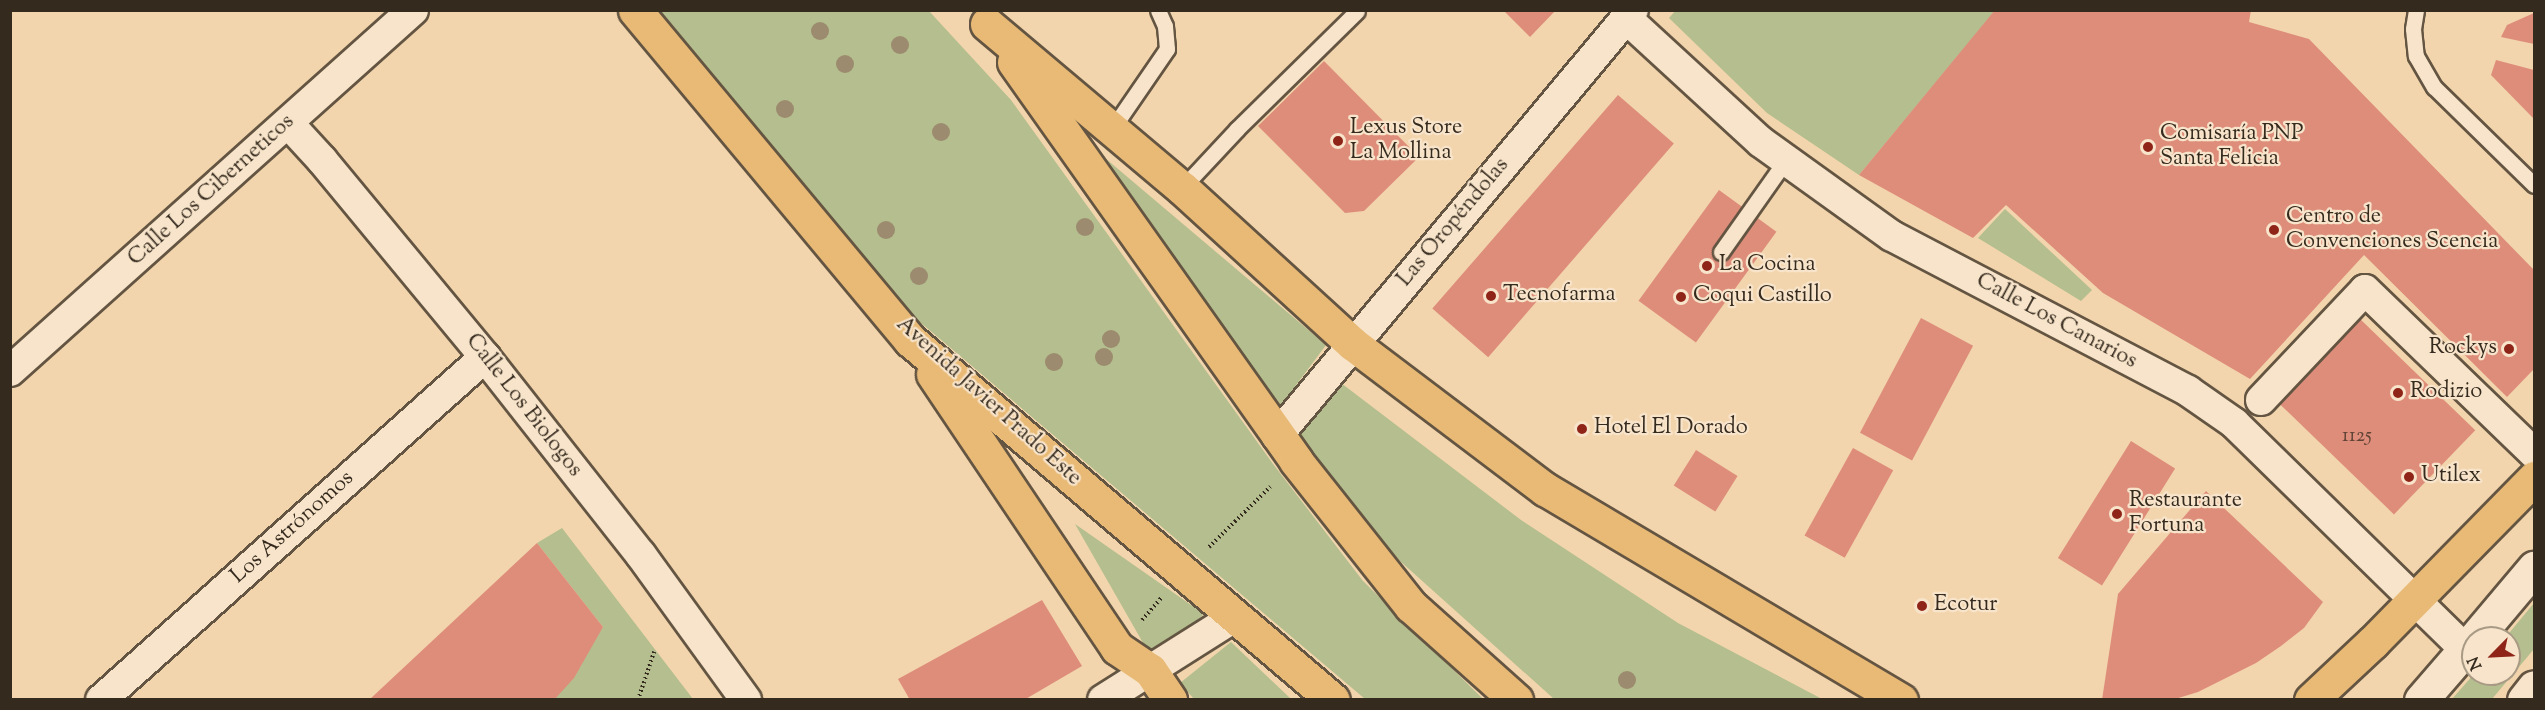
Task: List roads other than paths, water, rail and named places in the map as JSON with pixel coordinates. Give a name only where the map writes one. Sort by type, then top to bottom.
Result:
[{"type":"main road","name":"Avenida Javier Prado Este","points":[[635,10],[910,340],[1333,699]]},
{"type":"main road","points":[[980,17],[1182,188],[1353,344],[1545,489],[1901,699]]},
{"type":"main road","points":[[980,17],[1277,436],[1411,606],[1516,699]]},
{"type":"main road","points":[[910,340],[1117,648],[1150,670],[1170,699]]},
{"type":"main road","points":[[2311,699],[2416,598],[2535,478]]},
{"type":"main road","points":[[2486,626],[2535,568]]},
{"type":"main road","points":[[2421,699],[2461,654]]},
{"type":"main road","points":[[2524,699],[2535,687]]},
{"type":"street","name":"Calle Los Ciberneticos","points":[[10,371],[413,10]]},
{"type":"street","name":"Calle Los Canarios","points":[[1629,14],[1761,142],[1892,236],[2188,392],[2225,417],[2416,598],[2461,635]]},
{"type":"street","name":"Las Oropéndolas","points":[[1277,436],[1629,14]]},
{"type":"street","name":"Calle Los Biologos","points":[[288,123],[485,357],[641,555],[746,699]]},
{"type":"street","points":[[2261,400],[2365,291],[2535,453]]},
{"type":"street","name":"Los Astrónomos","points":[[101,699],[485,357]]},
{"type":"street","points":[[1103,699],[1236,616]]},
{"type":"lane","points":[[1112,129],[1167,49],[1166,26],[1158,10]]},
{"type":"lane","points":[[1182,188],[1237,129],[1357,10]]},
{"type":"lane","points":[[2416,10],[2413,29],[2416,56],[2434,87],[2535,185]]},
{"type":"lane","points":[[1721,252],[1786,160]]},
{"type":"place","name":"Lexus Store La Mollina","points":[[1338,141]]},
{"type":"place","name":"Comisaría PNP Santa Felicia","points":[[2148,147]]},
{"type":"place","name":"Centro de Convenciones Scencia","points":[[2274,230]]},
{"type":"place","name":"La Cocina","points":[[1707,266]]},
{"type":"place","name":"Tecnofarma","points":[[1491,296]]},
{"type":"place","name":"Coqui Castillo","points":[[1681,297]]},
{"type":"place","name":"Rockys","points":[[2509,349]]},
{"type":"place","name":"Rodizio","points":[[2398,393]]},
{"type":"place","name":"Hotel El Dorado","points":[[1582,429]]},
{"type":"place","name":"Utilex","points":[[2409,477]]},
{"type":"place","name":"Restaurante Fortuna","points":[[2117,514]]},
{"type":"place","name":"Ecotur","points":[[1922,606]]}]
